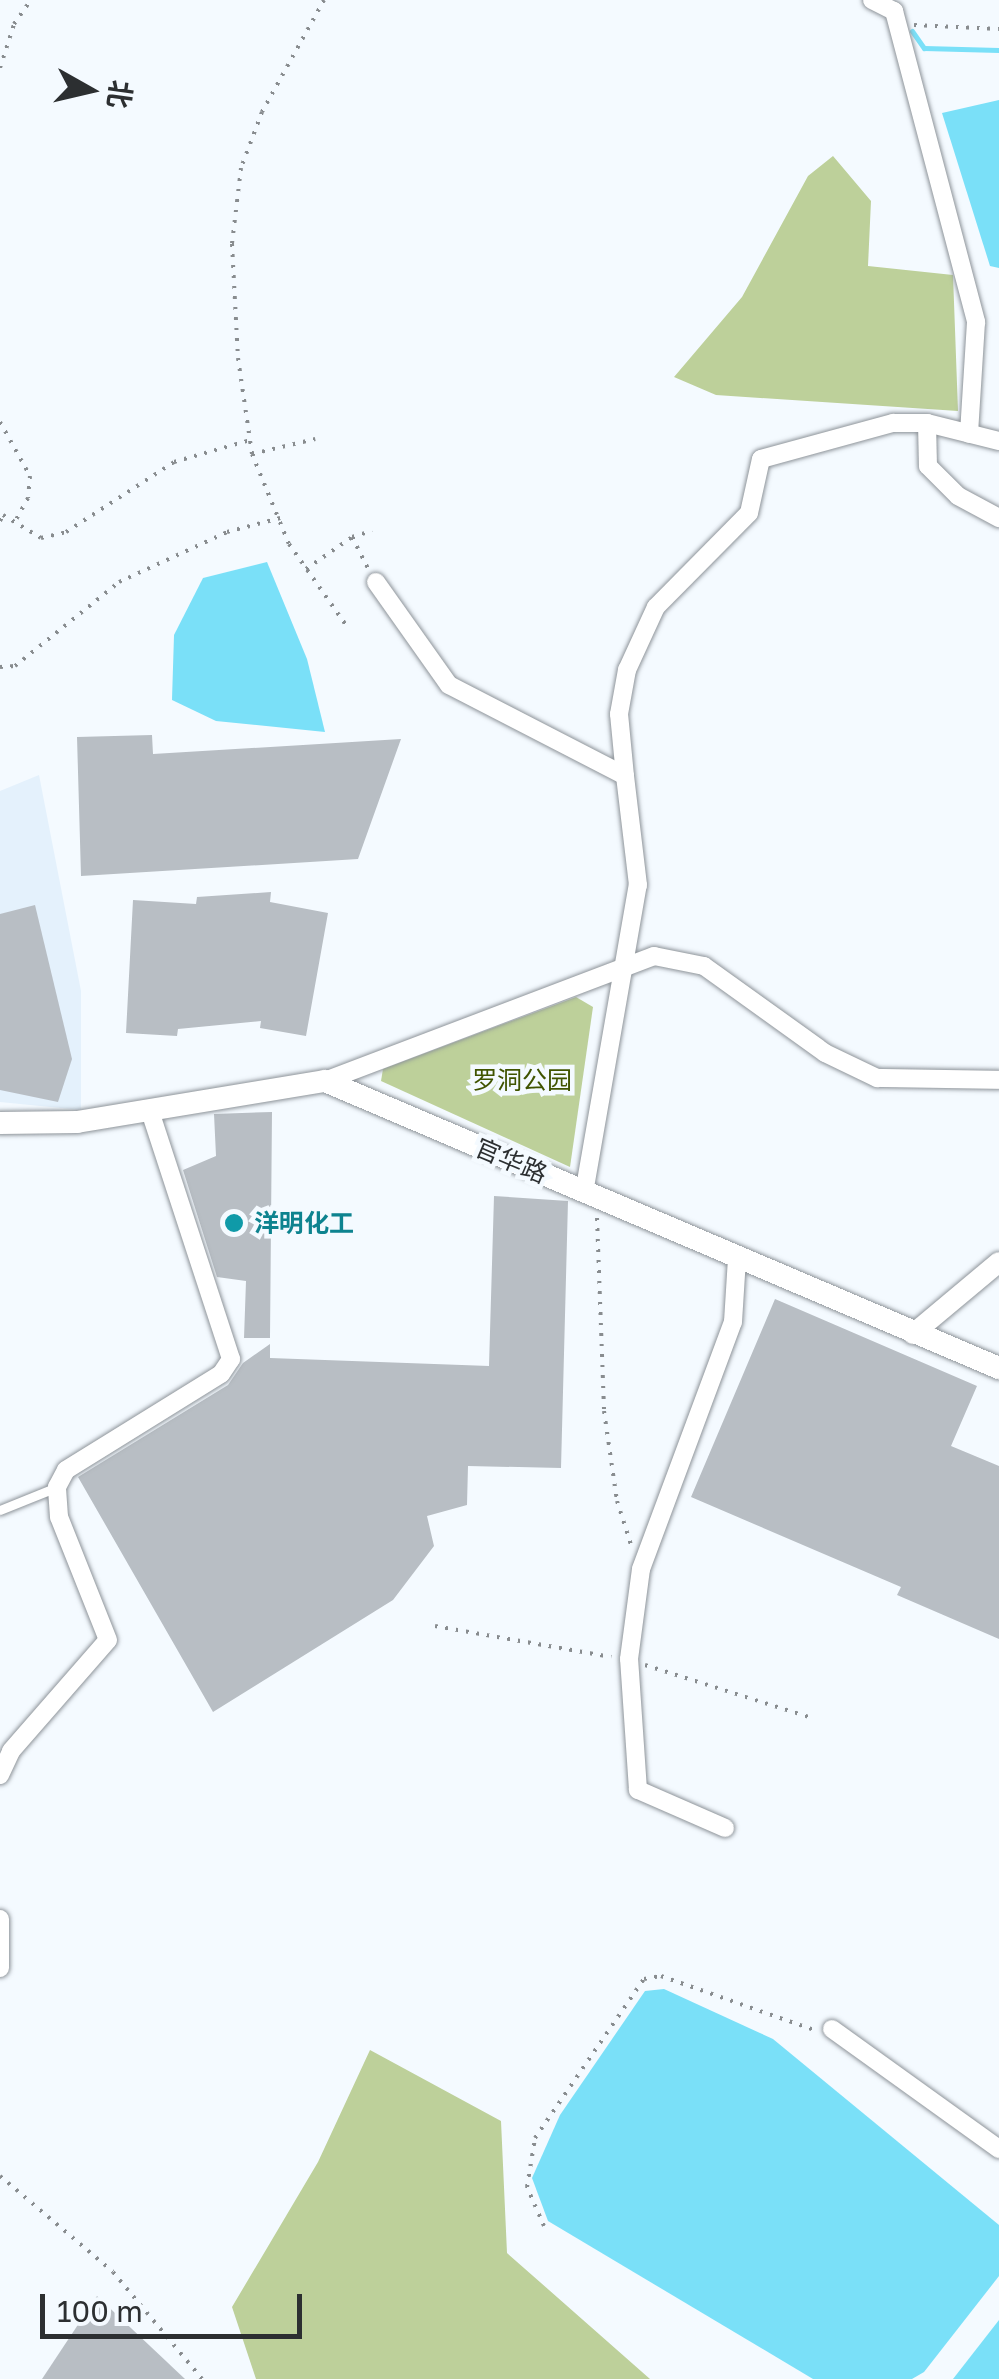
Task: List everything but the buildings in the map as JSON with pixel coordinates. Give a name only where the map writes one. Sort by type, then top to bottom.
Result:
[{"type":"main road","points":[[0,1123],[150,1110],[324,1081]]},
{"type":"main road","name":"官华路","points":[[324,1081],[999,1368]]},
{"type":"street","points":[[872,0],[894,12],[976,322],[970,434]]},
{"type":"street","points":[[590,1195],[638,885],[618,714],[627,670],[656,608],[749,513],[761,459],[893,422],[927,424],[999,441]]},
{"type":"street","points":[[927,424],[928,466],[958,496],[999,518]]},
{"type":"street","points":[[376,582],[449,685],[625,776]]},
{"type":"street","points":[[324,1081],[654,956],[704,966],[825,1053],[876,1078],[999,1080]]},
{"type":"street","points":[[0,1775],[12,1751],[108,1640],[59,1517],[58,1487],[66,1470],[221,1374],[231,1358],[150,1110]]},
{"type":"street","points":[[725,1828],[638,1790],[629,1659],[641,1569],[720,1369],[733,1322],[737,1259]]},
{"type":"street","points":[[913,1334],[999,1262]]},
{"type":"street","points":[[0,1919],[0,1968]]},
{"type":"street","points":[[837,2033],[999,2148]]},
{"type":"lane","points":[[0,1510],[58,1487]]},
{"type":"path","points":[[0,68],[14,24],[31,0]]},
{"type":"path","points":[[324,0],[262,112],[241,168],[232,244],[252,454],[306,569],[348,628]]},
{"type":"path","points":[[897,24],[999,29]]},
{"type":"path","points":[[0,422],[30,476],[28,498],[15,521]]},
{"type":"path","points":[[252,454],[315,439]]},
{"type":"path","points":[[0,521],[4,515],[41,538],[66,532],[174,462],[250,440]]},
{"type":"path","points":[[0,667],[15,666],[119,582],[228,532],[280,518]]},
{"type":"path","points":[[306,569],[352,536],[372,531]]},
{"type":"path","points":[[352,536],[376,582]]},
{"type":"path","points":[[590,1195],[604,1411],[616,1501],[641,1569]]},
{"type":"path","points":[[544,2226],[527,2187],[535,2138],[644,1979],[662,1976],[762,2016],[837,2033]]},
{"type":"path","points":[[0,2176],[114,2272],[202,2379]]},
{"type":"shaded area","points":[[39,775],[81,991],[81,1110],[0,1102],[0,791]]},
{"type":"green space","points":[[833,156],[871,201],[868,266],[953,275],[958,411],[716,395],[674,377],[742,297],[808,176]]},
{"type":"green space","name":"罗洞公园","points":[[576,997],[593,1007],[570,1167],[381,1081],[383,1069]]},
{"type":"green space","points":[[370,2050],[501,2121],[507,2253],[650,2379],[256,2379],[232,2307],[318,2162]]},
{"type":"water","points":[[999,100],[999,268],[990,266],[942,113]]},
{"type":"water","points":[[267,562],[307,659],[325,732],[216,721],[172,700],[174,635],[203,578]]},
{"type":"water","points":[[664,1989],[773,2039],[999,2225],[999,2276],[924,2372],[912,2379],[813,2379],[548,2221],[532,2178],[560,2115],[645,1991]]},
{"type":"water","points":[[999,2320],[999,2379],[953,2379]]},
{"type":"waterway","points":[[912,31],[924,48],[999,50]]},
{"type":"place","name":"洋明化工","points":[[234,1223]]}]
